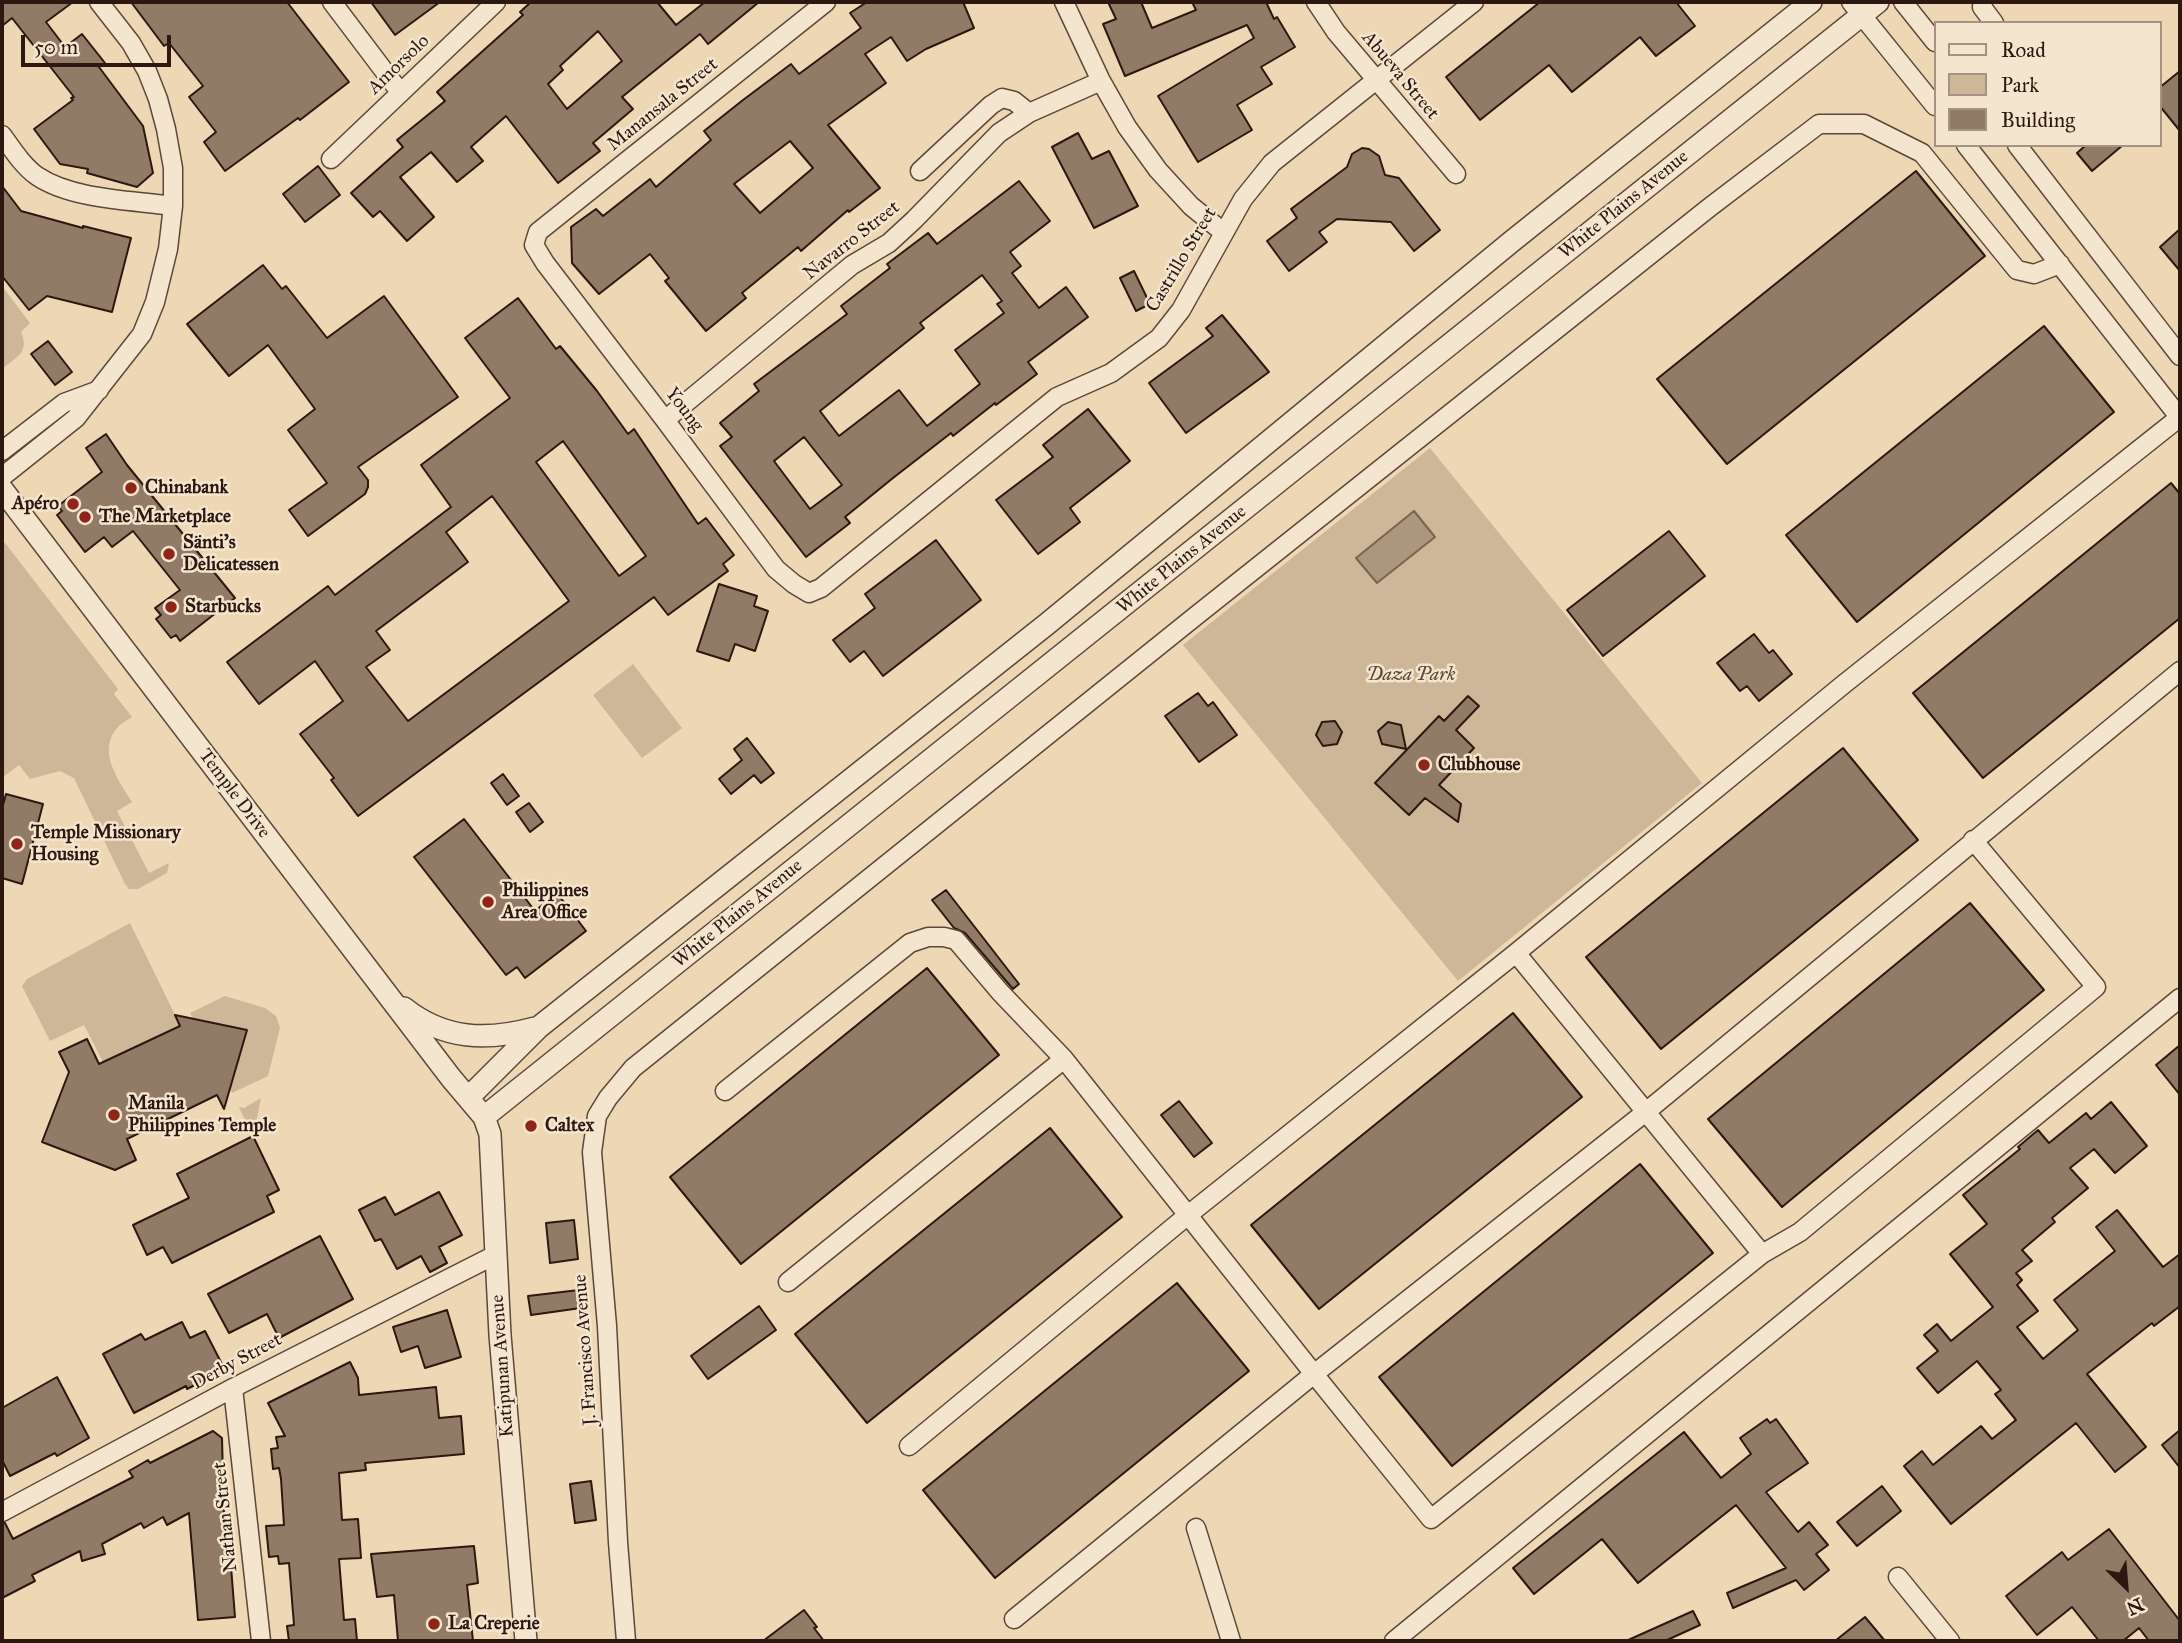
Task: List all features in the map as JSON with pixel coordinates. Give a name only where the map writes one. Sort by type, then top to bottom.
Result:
[{"type":"street","points":[[2,477],[76,418],[142,334],[168,249],[173,206],[173,168],[158,99],[147,71],[131,43],[99,2]]},
{"type":"street","points":[[332,2],[400,92]]},
{"type":"street","name":"Amorsolo","points":[[331,159],[496,2]]},
{"type":"street","name":"Manansala Street","points":[[534,245],[538,232],[826,2]]},
{"type":"street","points":[[1064,2],[1101,81],[1128,127],[1158,170],[1191,206],[1223,232]]},
{"type":"street","name":"Abueva Street","points":[[1316,2],[1336,32],[1456,174]]},
{"type":"street","name":"Castrillo Street","points":[[809,593],[821,589],[1058,397],[1111,373],[1159,338],[1181,310],[1243,199],[1272,163],[1474,2]]},
{"type":"street","name":"White Plains Avenue","points":[[467,1098],[538,1027],[1047,624],[1511,242],[1811,2]]},
{"type":"street","points":[[1903,2],[1934,41]]},
{"type":"street","points":[[1983,2],[1982,7],[1992,21]]},
{"type":"street","points":[[1864,6],[1934,105]]},
{"type":"street","name":"White Plains Avenue","points":[[484,1117],[1069,651],[1864,6]]},
{"type":"street","name":"Navarro Street","points":[[665,420],[852,265],[889,243],[999,133],[1029,113],[1101,81]]},
{"type":"street","points":[[920,171],[990,105],[1002,98],[1014,101],[1029,113]]},
{"type":"street","name":"J. Francisco Avenue","points":[[625,1641],[607,1326],[592,1152],[597,1116],[633,1068],[1251,572],[1710,207],[1819,124],[1864,124],[1922,153],[2017,270],[2034,274],[2060,264]]},
{"type":"street","points":[[2,135],[37,176],[62,188],[89,195],[173,206]]},
{"type":"street","points":[[909,1446],[1188,1215],[1517,953],[1844,684],[2180,417],[1968,147]]},
{"type":"street","points":[[2019,147],[2180,356]]},
{"type":"street","name":"Young","points":[[534,245],[776,569],[809,593]]},
{"type":"street","points":[[2,451],[64,403],[99,390]]},
{"type":"street","points":[[51,414],[62,429]]},
{"type":"street","name":"Temple Drive","points":[[2,489],[467,1098]]},
{"type":"street","points":[[1047,624],[1069,651]]},
{"type":"street","points":[[1014,1619],[1314,1374],[1647,1111],[2180,671]]},
{"type":"street","points":[[725,1091],[910,943],[928,937],[956,940],[1000,992],[1064,1059],[1432,1519],[1762,1254],[1800,1232],[2096,987],[1973,840]]},
{"type":"street","points":[[1517,953],[1762,1254]]},
{"type":"street","points":[[388,995],[417,1018],[464,1035],[508,1035],[538,1027]]},
{"type":"street","points":[[1394,1641],[2180,998]]},
{"type":"street","points":[[788,1282],[1064,1059]]},
{"type":"street","points":[[467,1098],[484,1117]]},
{"type":"street","name":"Katipunan Avenue","points":[[484,1117],[490,1134],[500,1335],[526,1641]]},
{"type":"street","name":"Derby Street","points":[[2,1512],[233,1388],[495,1255]]},
{"type":"street","name":"Nathan Street","points":[[233,1388],[261,1641]]},
{"type":"street","points":[[1196,1528],[1231,1641]]},
{"type":"street","points":[[1898,1577],[1951,1641]]},
{"type":"green space","points":[[2,286],[30,323],[21,332],[23,350],[2,369]]},
{"type":"green space","name":"Daza Park","points":[[1430,448],[1702,783],[1458,981],[1183,645]]},
{"type":"green space","points":[[2,539],[118,689],[114,694],[132,717],[118,727],[109,746],[112,766],[132,802],[117,811],[149,873],[169,863],[167,873],[138,889],[129,889],[125,884],[74,778],[60,771],[30,779],[19,765],[2,778]]},
{"type":"green space","points":[[633,664],[682,728],[642,758],[593,695]]},
{"type":"green space","points":[[130,923],[180,1025],[103,1062],[84,1025],[50,1041],[22,986],[27,979]]},
{"type":"green space","points":[[225,996],[265,1008],[276,1016],[280,1028],[268,1076],[232,1093],[230,1089],[247,1030],[193,1018],[190,1013]]},
{"type":"green space","points":[[261,1098],[253,1137],[239,1107],[244,1108]]},
{"type":"shaded area","points":[[1414,511],[1435,537],[1377,583],[1356,558]]},
{"type":"building","points":[[2,2],[73,2],[46,22],[65,47],[82,34],[105,63],[99,67],[143,126],[153,173],[137,187],[87,173],[88,169],[60,164],[34,129],[74,97],[12,18],[2,26]]},
{"type":"building","points":[[131,2],[287,2],[349,82],[300,120],[298,118],[225,171],[204,142],[216,132],[189,97],[203,86],[169,43],[164,46]]},
{"type":"building","points":[[371,2],[440,2],[395,35]]},
{"type":"building","points":[[531,2],[657,2],[676,25],[705,2],[759,2],[708,44],[700,34],[622,97],[633,109],[593,143],[600,151],[558,183],[506,116],[471,147],[483,161],[457,182],[431,152],[400,177],[434,217],[407,241],[380,211],[373,217],[351,193],[403,147],[397,140],[445,101],[437,92],[523,15],[520,12]],"holes":[[[598,31],[622,61],[567,109],[548,84],[563,70],[560,66]]]},
{"type":"building","points":[[867,2],[963,2],[974,28],[926,49],[907,61],[891,37],[865,54],[886,83],[828,125],[880,188],[849,212],[848,210],[801,251],[798,247],[742,293],[746,298],[706,331],[665,281],[669,278],[650,254],[599,294],[572,263],[571,227],[596,209],[603,216],[650,179],[656,187],[711,140],[704,131],[743,100],[791,64],[799,74],[861,28],[850,13]],"holes":[[[790,141],[813,168],[760,213],[734,184]]]},
{"type":"building","points":[[1108,2],[1141,2],[1152,28],[1196,10],[1192,2],[1266,2],[1274,19],[1277,17],[1295,47],[1261,67],[1272,84],[1237,105],[1252,130],[1198,162],[1158,96],[1254,38],[1247,25],[1125,76],[1103,24],[1116,19]]},
{"type":"building","points":[[1540,2],[1676,2],[1695,26],[1656,56],[1640,37],[1572,92],[1549,65],[1480,120],[1446,77]]},
{"type":"building","points":[[2180,71],[2180,131],[2161,107],[2161,86]]},
{"type":"building","points":[[1078,133],[1092,159],[1109,151],[1138,206],[1094,228],[1052,147]]},
{"type":"building","points":[[2084,147],[2121,147],[2092,171],[2077,153]]},
{"type":"building","points":[[1362,148],[1379,156],[1385,175],[1399,178],[1440,230],[1414,251],[1391,222],[1337,219],[1319,232],[1327,242],[1289,271],[1267,241],[1297,218],[1291,209],[1347,167],[1352,154]]},
{"type":"building","points":[[318,166],[340,195],[305,222],[283,194]]},
{"type":"building","points":[[1916,171],[1985,256],[1727,464],[1657,379]]},
{"type":"building","points":[[1019,181],[1050,221],[1010,252],[1021,266],[1012,273],[1039,308],[1066,287],[1088,317],[1028,362],[1037,374],[953,436],[951,433],[893,478],[845,517],[850,523],[806,557],[720,446],[732,437],[720,423],[759,391],[754,384],[847,314],[841,306],[890,268],[887,264],[928,233],[937,244]],"holes":[[[982,275],[1002,301],[997,304],[1004,313],[955,350],[980,384],[927,426],[899,390],[839,436],[820,411],[924,328],[920,323]],[[804,437],[842,485],[810,509],[774,461]]]},
{"type":"building","points":[[2,186],[21,211],[131,238],[112,312],[47,296],[29,310],[2,276]]},
{"type":"building","points":[[2180,229],[2180,271],[2160,247]]},
{"type":"building","points":[[263,265],[282,289],[286,286],[327,338],[384,296],[458,397],[358,467],[368,480],[365,494],[308,536],[289,510],[327,483],[288,430],[315,409],[268,345],[229,376],[187,324]]},
{"type":"building","points":[[1134,271],[1150,304],[1136,311],[1120,278]]},
{"type":"building","points":[[518,298],[556,349],[560,346],[597,391],[628,434],[634,429],[698,524],[706,518],[734,555],[723,564],[728,571],[668,615],[654,597],[358,816],[331,780],[334,778],[300,734],[343,701],[315,661],[259,704],[227,662],[328,586],[335,595],[451,507],[421,465],[510,398],[465,338]],"holes":[[[563,441],[646,556],[619,576],[536,462]],[[492,496],[569,601],[408,721],[366,667],[390,650],[376,631],[468,562],[446,532]]]},
{"type":"building","points":[[1222,315],[1269,372],[1186,433],[1149,383],[1213,336],[1206,328]]},
{"type":"building","points":[[2044,326],[2114,412],[1857,622],[1786,535]]},
{"type":"building","points":[[48,341],[72,372],[55,385],[31,354]]},
{"type":"building","points":[[1088,409],[1130,461],[1070,508],[1080,522],[1038,554],[996,500],[1053,457],[1043,445]]},
{"type":"building","points":[[106,434],[127,465],[235,598],[180,641],[176,635],[171,638],[156,619],[161,615],[155,608],[180,590],[133,531],[112,547],[104,537],[85,552],[57,515],[62,511],[58,506],[102,472],[86,448]]},
{"type":"building","points":[[2171,483],[2180,494],[2180,618],[1983,778],[1913,693]]},
{"type":"building","points":[[1669,531],[1705,576],[1603,656],[1567,610]]},
{"type":"building","points":[[936,540],[981,600],[883,676],[864,651],[850,662],[833,640],[875,608],[865,594]]},
{"type":"building","points":[[719,584],[757,596],[754,606],[768,611],[755,651],[735,644],[729,661],[697,651]]},
{"type":"building","points":[[1754,634],[1769,653],[1773,650],[1792,674],[1759,701],[1747,686],[1740,691],[1717,663]]},
{"type":"building","points":[[1198,693],[1208,706],[1213,702],[1237,735],[1199,762],[1165,716]]},
{"type":"building","name":"Clubhouse","points":[[1468,696],[1479,706],[1456,730],[1474,748],[1439,785],[1461,804],[1458,822],[1425,798],[1409,815],[1375,783],[1439,716],[1444,721]]},
{"type":"building","points":[[1335,721],[1342,732],[1337,744],[1323,746],[1316,735],[1322,722]]},
{"type":"building","points":[[1388,722],[1401,725],[1406,749],[1382,744],[1378,731]]},
{"type":"building","points":[[747,738],[774,773],[761,783],[754,775],[731,794],[719,779],[742,760],[734,749]]},
{"type":"building","points":[[1843,748],[1918,840],[1661,1049],[1586,957]]},
{"type":"building","points":[[503,774],[519,796],[507,805],[491,783]]},
{"type":"building","name":"Temple Missionary Housing","points":[[6,794],[43,804],[22,884],[2,878],[2,809]]},
{"type":"building","points":[[529,803],[543,822],[530,832],[516,812]]},
{"type":"building","name":"Philippines Area Office","points":[[464,819],[535,911],[557,893],[586,931],[525,978],[517,967],[506,975],[414,857]]},
{"type":"building","points":[[946,890],[1019,984],[1013,989],[965,933],[954,928],[932,900]]},
{"type":"building","points":[[1970,903],[2044,990],[1782,1207],[1708,1119]]},
{"type":"building","points":[[927,968],[999,1055],[741,1264],[670,1177]]},
{"type":"building","points":[[1513,1013],[1582,1097],[1319,1309],[1251,1225]]},
{"type":"building","name":"Manila Philippines Temple","points":[[175,1015],[247,1030],[224,1109],[217,1095],[127,1139],[136,1160],[115,1170],[42,1142],[69,1072],[59,1052],[87,1039],[99,1064],[180,1026]]},
{"type":"building","points":[[2180,1045],[2180,1095],[2156,1065]]},
{"type":"building","points":[[1179,1101],[1212,1143],[1194,1157],[1161,1115]]},
{"type":"building","points":[[2111,1102],[2147,1146],[2115,1173],[2094,1149],[2070,1168],[2088,1188],[2052,1218],[2055,1222],[2022,1250],[2032,1261],[2016,1273],[2022,1280],[2017,1285],[2038,1311],[2017,1327],[2043,1359],[2078,1330],[2054,1300],[2115,1251],[2096,1227],[2117,1210],[2163,1267],[2180,1254],[2180,1306],[2154,1326],[2152,1323],[2087,1374],[2146,1447],[2115,1472],[2076,1423],[1951,1524],[1904,1466],[1922,1451],[1933,1465],[1981,1426],[1992,1439],[2016,1420],[1995,1394],[2001,1390],[1977,1361],[1938,1393],[1917,1368],[1938,1351],[1924,1335],[1937,1324],[1951,1341],[1993,1307],[1950,1254],[1987,1224],[1963,1195],[2020,1149],[2018,1147],[2038,1130],[2049,1143],[2086,1113],[2091,1119]]},
{"type":"building","points":[[1050,1128],[1122,1217],[867,1423],[795,1334]]},
{"type":"building","points":[[253,1136],[279,1190],[267,1196],[274,1212],[172,1263],[163,1247],[147,1255],[133,1225],[189,1198],[177,1174]]},
{"type":"building","points":[[1640,1164],[1713,1253],[1452,1466],[1379,1377]]},
{"type":"building","points":[[439,1192],[462,1235],[439,1247],[447,1263],[430,1272],[421,1256],[397,1269],[381,1239],[375,1241],[359,1210],[385,1197],[395,1215]]},
{"type":"building","points":[[574,1220],[578,1259],[550,1263],[546,1223]]},
{"type":"building","points":[[320,1236],[353,1299],[279,1338],[267,1314],[229,1333],[208,1294]]},
{"type":"building","points":[[1177,1283],[1249,1371],[995,1578],[923,1490]]},
{"type":"building","points":[[579,1290],[581,1308],[531,1315],[528,1296]]},
{"type":"building","points":[[759,1306],[776,1330],[708,1379],[691,1356]]},
{"type":"building","points":[[447,1310],[461,1357],[425,1368],[418,1346],[401,1352],[393,1327]]},
{"type":"building","points":[[182,1322],[190,1338],[205,1331],[225,1370],[187,1389],[186,1386],[134,1413],[103,1354],[141,1334],[145,1340]]},
{"type":"building","points":[[350,1362],[358,1378],[359,1395],[436,1387],[439,1418],[461,1416],[464,1454],[365,1463],[366,1470],[339,1473],[342,1520],[358,1519],[361,1558],[339,1559],[344,1620],[355,1619],[357,1641],[289,1641],[287,1626],[294,1625],[289,1563],[279,1564],[278,1556],[269,1557],[266,1526],[284,1525],[281,1479],[279,1468],[273,1469],[271,1449],[278,1448],[276,1437],[285,1436],[268,1403]]},
{"type":"building","points":[[57,1377],[89,1438],[57,1456],[55,1453],[10,1476],[2,1460],[2,1408]]},
{"type":"building","points":[[1767,1419],[1770,1423],[1776,1419],[1808,1463],[1766,1492],[1798,1532],[1809,1522],[1828,1545],[1816,1554],[1829,1570],[1804,1590],[1796,1580],[1733,1608],[1727,1593],[1786,1568],[1736,1505],[1638,1583],[1602,1539],[1534,1594],[1513,1568],[1684,1432],[1721,1478],[1751,1454],[1740,1438]]},
{"type":"building","points":[[2180,1430],[2180,1468],[2162,1445]]},
{"type":"building","points":[[213,1431],[222,1438],[224,1516],[227,1516],[235,1617],[198,1620],[189,1513],[167,1525],[163,1517],[144,1528],[141,1523],[102,1544],[105,1554],[82,1561],[80,1551],[32,1575],[35,1581],[2,1598],[2,1523],[5,1523],[13,1539],[133,1477],[129,1471],[148,1460],[150,1463]]},
{"type":"building","points":[[591,1481],[596,1520],[575,1523],[570,1484]]},
{"type":"building","points":[[1882,1486],[1901,1511],[1857,1546],[1837,1522]]},
{"type":"building","points":[[2109,1529],[2180,1621],[2180,1641],[2149,1641],[2139,1628],[2123,1641],[2099,1641],[2072,1607],[2037,1635],[2006,1596],[2062,1552],[2068,1560]]},
{"type":"building","points":[[474,1546],[478,1583],[467,1585],[473,1641],[398,1641],[394,1595],[377,1597],[371,1554]]},
{"type":"building","points":[[804,1610],[824,1641],[763,1641]]},
{"type":"building","points":[[1693,1611],[1700,1625],[1665,1641],[1626,1641]]},
{"type":"building","points":[[1865,1617],[1885,1641],[1835,1641]]},
{"type":"place","name":"Chinabank","points":[[131,488]]},
{"type":"place","name":"Apéro","points":[[73,504]]},
{"type":"place","name":"The Marketplace","points":[[85,517]]},
{"type":"place","name":"Sänti's Delicatessen","points":[[169,554]]},
{"type":"place","name":"Starbucks","points":[[171,607]]},
{"type":"place","name":"Clubhouse","points":[[1424,765]]},
{"type":"place","name":"Temple Missionary Housing","points":[[17,844]]},
{"type":"place","name":"Philippines Area Office","points":[[488,902]]},
{"type":"place","name":"Manila Philippines Temple","points":[[114,1115]]},
{"type":"place","name":"Caltex","points":[[531,1126]]},
{"type":"place","name":"La Creperie","points":[[434,1624]]}]
